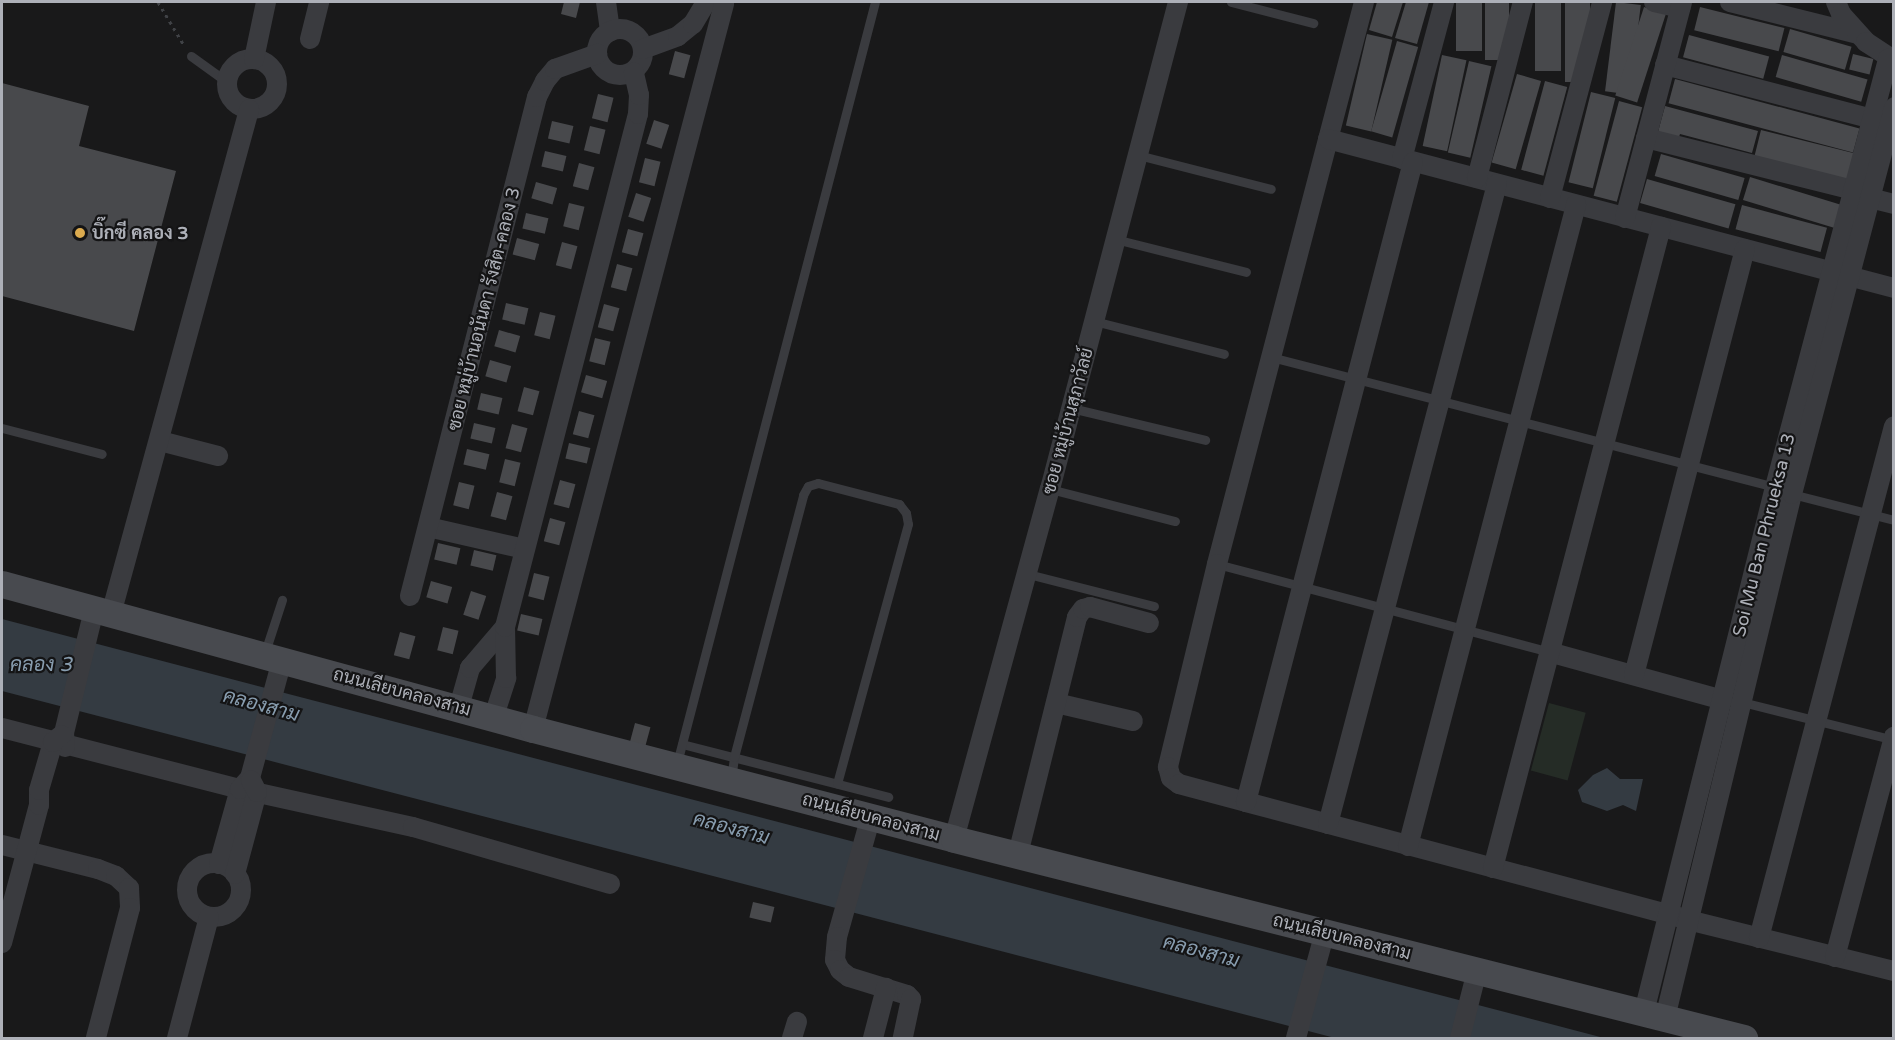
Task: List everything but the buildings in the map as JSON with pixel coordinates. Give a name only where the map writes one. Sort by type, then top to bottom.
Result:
[{"type":"main road","name":"ถนนเลียบคลองสาม","points":[[2,584],[98,618],[273,658],[533,729],[679,755],[732,768],[874,818],[1744,1038]]},
{"type":"street","points":[[254,59],[266,2]]},
{"type":"street","points":[[310,39],[319,2]]},
{"type":"street","points":[[606,2],[610,32]]},
{"type":"street","name":"ซอย หมู่บ้านสุภาวัลย์","points":[[954,839],[1028,574],[1178,2]]},
{"type":"street","points":[[1364,2],[1217,564],[1168,767],[1171,778],[1179,784],[1408,846],[1679,918],[1893,971]]},
{"type":"street","points":[[1245,802],[1356,379],[1444,2]]},
{"type":"street","points":[[1477,178],[1523,2]]},
{"type":"street","points":[[1550,198],[1602,2]]},
{"type":"street","points":[[1625,218],[1681,5],[1654,2]]},
{"type":"street","points":[[1730,2],[1858,34]]},
{"type":"street","points":[[1836,2],[1841,14],[1858,34],[1891,60]]},
{"type":"street","points":[[643,49],[678,36],[715,3]]},
{"type":"street","points":[[533,729],[715,3]]},
{"type":"street","points":[[494,717],[506,678],[505,627],[638,114],[639,95],[633,73],[642,57],[643,49],[633,34],[626,30],[610,32],[601,40],[597,54],[606,70],[613,74],[633,73]]},
{"type":"street","name":"ซอย หมู่บ้านอนันดา รังสิต-คลอง 3","points":[[410,596],[537,97],[545,81],[555,69],[597,54]]},
{"type":"street","points":[[254,59],[268,65],[276,79],[277,87],[271,101],[265,106],[249,110],[242,108],[230,98],[227,82],[233,68],[246,60],[254,59]]},
{"type":"street","name":"Soi Mu Ban Phrueksa 13","points":[[1655,1015],[1840,274],[1862,194],[1887,118],[1891,60]]},
{"type":"street","points":[[1665,65],[1887,118]]},
{"type":"street","points":[[2,943],[39,805],[51,795],[62,736],[98,618],[160,441],[249,110]]},
{"type":"street","points":[[1646,138],[1893,204]]},
{"type":"street","points":[[1328,139],[1893,288]]},
{"type":"street","points":[[1328,824],[1497,184]]},
{"type":"street","points":[[1408,846],[1576,205]]},
{"type":"street","points":[[1493,868],[1661,227]]},
{"type":"street","points":[[1634,675],[1745,249]]},
{"type":"street","points":[[1760,938],[1893,426]]},
{"type":"street","points":[[160,441],[218,456]]},
{"type":"street","points":[[428,527],[525,549]]},
{"type":"street","points":[[1018,854],[1077,617],[1083,609],[1090,608],[1152,614]]},
{"type":"street","points":[[459,707],[470,668],[505,627]]},
{"type":"street","points":[[1549,652],[1733,701]]},
{"type":"street","points":[[227,869],[201,867],[189,881],[189,899],[200,914],[209,917],[227,914],[239,900],[241,891],[227,869],[273,688],[273,658]]},
{"type":"street","points":[[1056,703],[1133,721]]},
{"type":"street","points":[[2,728],[62,736],[249,782],[610,884]]},
{"type":"street","points":[[1835,957],[1893,739]]},
{"type":"street","points":[[874,818],[837,937],[835,960],[840,970],[849,977],[907,995],[911,999],[903,1038]]},
{"type":"street","points":[[2,846],[98,869],[116,876],[129,888],[130,908],[96,1038]]},
{"type":"street","points":[[177,1038],[209,917]]},
{"type":"street","points":[[1297,1036],[1325,932]]},
{"type":"street","points":[[1460,1038],[1477,971]]},
{"type":"street","points":[[873,1038],[886,988]]},
{"type":"lane","points":[[679,755],[875,2]]},
{"type":"lane","points":[[1231,2],[1313,23]]},
{"type":"lane","points":[[191,56],[227,82]]},
{"type":"lane","points":[[1138,155],[1271,189]]},
{"type":"lane","points":[[1115,239],[1246,272]]},
{"type":"lane","points":[[1094,321],[1224,354]]},
{"type":"lane","points":[[1271,357],[1893,520]]},
{"type":"lane","points":[[1071,408],[1205,440]]},
{"type":"lane","points":[[2,428],[102,454]]},
{"type":"lane","points":[[837,783],[908,524],[906,513],[899,504],[818,483],[808,486],[803,495],[732,768],[837,783],[874,818]]},
{"type":"lane","points":[[1050,489],[1174,521]]},
{"type":"lane","points":[[1217,564],[1549,652]]},
{"type":"lane","points":[[1028,574],[1152,614]]},
{"type":"lane","points":[[273,658],[282,600]]},
{"type":"lane","points":[[1733,701],[1893,739]]},
{"type":"path","points":[[158,2],[191,56]]},
{"type":"shaded area","points":[[1549,703],[1586,713],[1568,780],[1531,771]]},
{"type":"water","name":"คลอง 3","points":[[2,619],[1604,1038],[1335,1038],[2,691]]},
{"type":"water","points":[[1607,768],[1620,779],[1643,779],[1636,811],[1623,805],[1607,811],[1582,802],[1578,790],[1593,775]]},
{"type":"place","name":"บิ๊กซี คลอง 3","points":[[80,233]]},
{"type":"water label","name":"คลองสาม","points":[[261,706]]},
{"type":"water label","name":"คลองสาม","points":[[731,829]]},
{"type":"water label","name":"คลองสาม","points":[[1201,952]]}]
